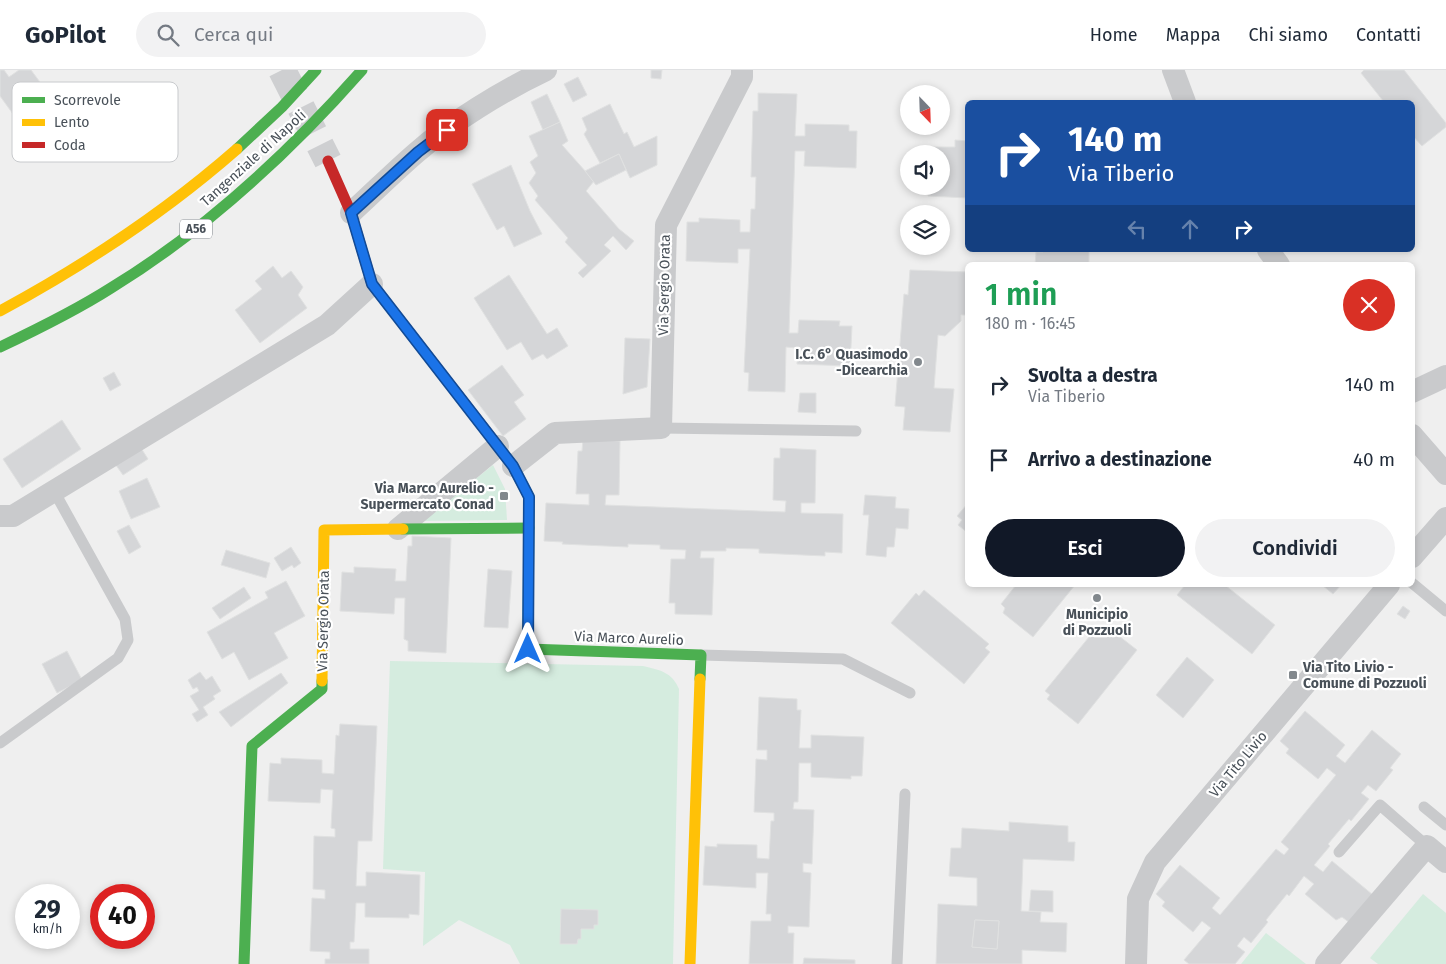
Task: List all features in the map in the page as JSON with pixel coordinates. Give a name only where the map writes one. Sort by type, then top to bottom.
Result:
[{"type":"main road","name":"Tangenziale di Napoli","points":[[0,311],[75,269],[146,224],[227,160],[271,118],[316,70]]},
{"type":"main road","name":"Tangenziale di Napoli","points":[[0,347],[49,323],[126,279],[193,232],[248,187],[296,143],[362,70]]},
{"type":"main road","name":"Via Marco Aurelio","points":[[328,161],[351,213],[372,284],[513,466],[529,497],[528,649],[701,655],[690,964]]},
{"type":"main road","name":"Via Sergio Orata","points":[[244,964],[252,746],[322,690],[324,530],[529,528]]},
{"type":"street","points":[[351,213],[418,152],[462,119],[529,78],[546,70]]},
{"type":"street","name":"Via Sergio Orata","points":[[661,428],[666,225],[742,77],[742,70]]},
{"type":"street","points":[[1173,70],[1184,100]]},
{"type":"street","points":[[0,516],[13,516],[326,325],[372,284]]},
{"type":"street","points":[[1415,391],[1446,376]]},
{"type":"street","points":[[513,466],[555,433],[661,428]]},
{"type":"street","points":[[1415,438],[1446,474]]},
{"type":"street","points":[[398,529],[498,446]]},
{"type":"street","points":[[1415,554],[1446,518]]},
{"type":"street","name":"Via Tito Livio","points":[[1136,964],[1138,899],[1155,862],[1387,587]]},
{"type":"street","points":[[1326,964],[1427,846],[1446,862]]},
{"type":"lane","points":[[661,428],[856,431]]},
{"type":"lane","points":[[0,743],[118,658],[128,640],[126,619],[54,490]]},
{"type":"lane","points":[[1415,585],[1446,611]]},
{"type":"lane","points":[[701,655],[843,659],[910,693]]},
{"type":"lane","points":[[897,964],[905,794]]},
{"type":"lane","points":[[1339,852],[1380,805],[1427,846]]},
{"type":"lane","points":[[1424,807],[1446,825]]},
{"type":"green space","points":[[493,465],[505,489],[507,520],[423,521]]},
{"type":"green space","points":[[390,661],[643,666],[665,673],[673,679],[679,689],[673,964],[520,964],[510,945],[459,920],[423,946],[425,872],[383,869]]},
{"type":"green space","points":[[1423,894],[1446,913],[1446,964],[1378,964],[1370,958]]},
{"type":"green space","points":[[1266,933],[1306,964],[1241,964]]},
{"type":"building","points":[[0,70],[4,70],[9,77],[19,70],[31,70],[40,82],[12,82],[12,113],[0,96]]},
{"type":"building","points":[[651,70],[662,70],[661,79],[651,78]]},
{"type":"building","points":[[1364,70],[1404,70],[1446,123],[1446,127],[1422,146],[1415,138],[1415,100],[1382,100],[1361,73]]},
{"type":"building","points":[[578,77],[587,95],[573,102],[564,84]]},
{"type":"building","points":[[758,93],[797,94],[795,136],[805,136],[805,124],[849,125],[849,131],[857,131],[856,168],[804,166],[805,151],[795,151],[789,333],[798,333],[799,320],[840,321],[839,326],[852,326],[850,366],[797,364],[797,348],[786,347],[785,392],[748,391],[749,373],[744,372],[750,249],[738,249],[738,263],[686,261],[687,222],[699,222],[699,218],[740,220],[740,232],[750,232],[751,209],[755,209],[756,177],[751,177],[753,111],[758,111]]},
{"type":"building","points":[[547,94],[560,122],[543,130],[531,102]]},
{"type":"building","points":[[610,104],[624,134],[627,132],[634,147],[657,136],[657,165],[630,178],[619,154],[600,163],[584,134],[587,130],[582,118]]},
{"type":"building","points":[[560,122],[568,141],[562,145],[594,181],[586,191],[619,229],[634,241],[626,250],[613,236],[604,245],[611,251],[583,278],[578,273],[587,265],[565,242],[568,238],[535,200],[538,196],[529,183],[536,173],[530,162],[538,156],[529,136]]},
{"type":"building","points":[[955,140],[965,141],[965,198],[928,196],[950,195],[950,147],[955,147]]},
{"type":"building","points":[[619,154],[626,170],[596,185],[585,171]]},
{"type":"building","points":[[511,165],[530,211],[542,234],[514,247],[504,226],[497,230],[472,184]]},
{"type":"building","points":[[1036,252],[1089,252],[1089,262],[1035,262]]},
{"type":"building","points":[[273,266],[282,278],[291,271],[303,287],[298,295],[307,308],[260,343],[235,310],[262,289],[255,281]]},
{"type":"building","name":"I.C. 6° Quasimodo -Dicearchia","points":[[910,270],[965,272],[965,315],[961,315],[961,321],[945,336],[938,335],[934,388],[954,389],[950,432],[903,430],[905,407],[895,406],[904,294],[908,295]]},
{"type":"building","points":[[509,275],[547,334],[557,328],[568,346],[547,359],[543,354],[532,360],[521,342],[507,350],[474,298]]},
{"type":"building","points":[[625,338],[650,339],[647,387],[623,394]]},
{"type":"building","points":[[502,365],[524,395],[514,402],[526,419],[503,436],[468,390]]},
{"type":"building","points":[[114,372],[121,385],[110,391],[103,378]]},
{"type":"building","points":[[800,393],[816,393],[816,413],[798,412]]},
{"type":"building","points":[[62,420],[81,449],[22,488],[3,459]]},
{"type":"building","points":[[583,439],[620,441],[619,495],[606,495],[605,505],[785,512],[786,501],[773,500],[774,458],[780,458],[780,448],[816,450],[815,503],[801,503],[801,513],[843,514],[842,553],[825,552],[825,556],[759,553],[759,549],[726,548],[726,551],[701,551],[700,558],[714,558],[712,615],[675,614],[675,603],[669,603],[671,559],[685,559],[686,550],[660,549],[660,545],[628,544],[628,547],[562,544],[563,542],[544,541],[546,503],[589,505],[589,494],[576,494],[578,451],[582,451]]},
{"type":"building","points":[[139,445],[148,459],[123,475],[113,461]]},
{"type":"building","points":[[147,478],[160,507],[131,519],[119,491]]},
{"type":"building","points":[[865,495],[896,497],[895,508],[909,509],[908,529],[896,528],[894,547],[887,547],[886,557],[866,555],[869,515],[863,515]]},
{"type":"building","points":[[965,507],[965,531],[958,525],[962,520],[957,516]]},
{"type":"building","points":[[129,525],[141,547],[129,554],[117,531]]},
{"type":"building","points":[[412,536],[451,538],[446,653],[408,651],[408,641],[404,639],[405,598],[395,598],[394,614],[340,611],[342,572],[354,573],[354,567],[396,569],[395,581],[406,581],[408,546],[412,546]]},
{"type":"building","points":[[291,547],[301,563],[294,568],[292,565],[282,571],[274,558]]},
{"type":"building","points":[[226,550],[270,563],[266,578],[221,565]]},
{"type":"building","points":[[488,569],[512,571],[508,628],[484,627]]},
{"type":"building","points":[[286,581],[305,616],[274,633],[288,658],[249,680],[234,652],[222,659],[207,632],[268,598],[265,592]]},
{"type":"building","points":[[244,587],[251,598],[220,619],[212,608]]},
{"type":"building","points":[[1014,587],[1073,587],[1033,637],[1003,613],[1005,608],[1001,604]]},
{"type":"building","points":[[1183,587],[1228,587],[1275,625],[1252,654],[1177,595]]},
{"type":"building","points":[[1324,587],[1339,587],[1333,594]]},
{"type":"building","points":[[924,590],[989,644],[985,648],[990,652],[964,684],[891,623],[916,593],[919,596]]},
{"type":"building","points":[[1403,606],[1410,611],[1405,619],[1397,614]]},
{"type":"building","points":[[1105,625],[1137,650],[1078,724],[1047,699],[1050,695],[1045,691],[1098,626],[1102,629]]},
{"type":"building","points":[[67,651],[82,680],[57,693],[42,664]]},
{"type":"building","points":[[1187,657],[1214,680],[1183,718],[1156,695]]},
{"type":"building","points":[[200,672],[206,680],[212,676],[221,691],[213,696],[215,699],[203,707],[208,715],[197,722],[192,714],[199,710],[190,696],[199,691],[197,687],[193,689],[188,680]]},
{"type":"building","points":[[281,673],[288,683],[231,727],[219,712]]},
{"type":"building","points":[[759,697],[797,699],[797,710],[801,710],[799,748],[811,748],[811,735],[864,737],[862,776],[851,776],[851,779],[811,777],[811,763],[799,763],[798,802],[794,802],[793,809],[814,810],[812,864],[803,863],[803,872],[811,873],[809,927],[788,926],[788,933],[794,933],[793,964],[749,964],[751,921],[771,921],[771,914],[766,914],[768,873],[756,873],[756,888],[703,885],[705,846],[717,847],[717,844],[757,845],[757,858],[769,859],[771,821],[774,821],[774,813],[754,812],[756,759],[767,760],[767,750],[757,750]]},
{"type":"building","points":[[1305,711],[1345,745],[1336,756],[1345,763],[1372,730],[1401,754],[1390,768],[1393,770],[1376,791],[1368,785],[1361,793],[1369,799],[1351,821],[1349,819],[1328,844],[1330,846],[1314,865],[1323,872],[1332,861],[1373,895],[1350,923],[1342,917],[1336,920],[1305,894],[1314,884],[1304,876],[1289,896],[1287,894],[1266,920],[1268,922],[1251,943],[1244,937],[1237,946],[1245,952],[1235,964],[1189,964],[1184,960],[1211,928],[1202,921],[1193,932],[1162,906],[1165,902],[1156,894],[1180,865],[1220,898],[1212,908],[1220,915],[1276,849],[1284,855],[1289,849],[1281,842],[1336,775],[1327,768],[1318,779],[1286,753],[1289,749],[1280,741]]},
{"type":"building","points":[[340,724],[377,726],[372,841],[358,841],[356,886],[366,886],[366,872],[420,875],[419,915],[409,914],[409,918],[365,917],[365,903],[356,903],[354,942],[350,942],[350,949],[369,949],[369,964],[325,964],[325,959],[330,959],[330,952],[310,951],[312,898],[325,899],[325,890],[313,889],[314,836],[335,837],[335,829],[331,828],[333,790],[321,789],[320,803],[268,801],[270,763],[281,764],[281,758],[322,760],[322,773],[334,774],[336,735],[339,736]]},
{"type":"building","points":[[1009,822],[1068,826],[1068,842],[1075,842],[1074,861],[1023,859],[1021,911],[1041,912],[1040,922],[1067,923],[1066,952],[1022,950],[1022,964],[936,964],[938,904],[977,906],[977,878],[949,876],[951,848],[961,848],[962,828],[1009,831]],"holes":[[[975,920],[999,921],[997,949],[972,947]]]},
{"type":"building","points":[[1031,890],[1053,891],[1053,912],[1029,911]]},
{"type":"building","points":[[561,909],[598,910],[598,925],[594,925],[594,929],[581,929],[581,939],[578,939],[577,944],[560,944]]},
{"type":"building","points":[[975,920],[999,921],[997,949],[972,947]]},
{"type":"building","points":[[804,958],[855,960],[855,964],[803,964]]},
{"type":"tunnel","points":[[282,70],[328,161]]},
{"type":"traffic: fast","points":[[237,149],[282,107],[316,70]]},
{"type":"traffic: fast","points":[[0,347],[97,296],[146,265],[213,216],[275,161],[362,70]]},
{"type":"traffic: fast","points":[[497,445],[513,466],[529,497],[528,649],[701,655],[700,679]]},
{"type":"traffic: fast","points":[[403,529],[529,528]]},
{"type":"traffic: fast","points":[[244,964],[252,746],[322,689],[322,681]]},
{"type":"traffic: slow","points":[[0,311],[63,275],[123,237],[181,195],[237,149]]},
{"type":"traffic: slow","points":[[322,681],[324,530],[403,529]]},
{"type":"traffic: slow","points":[[690,964],[700,679]]},
{"type":"traffic: jam","points":[[328,161],[351,213],[372,284],[497,445]]},
{"type":"place","name":"I.C. 6° Quasimodo -Dicearchia","points":[[918,362]]},
{"type":"place","name":"Via Marco Aurelio - Supermercato Conad","points":[[504,496]]},
{"type":"place","name":"Municipio di Pozzuoli","points":[[1097,598]]},
{"type":"place","name":"Via Tito Livio - Comune di Pozzuoli","points":[[1293,675]]},
{"type":"route","points":[[447,130],[418,152],[351,213],[372,284],[513,466],[529,497],[528,649]]}]
